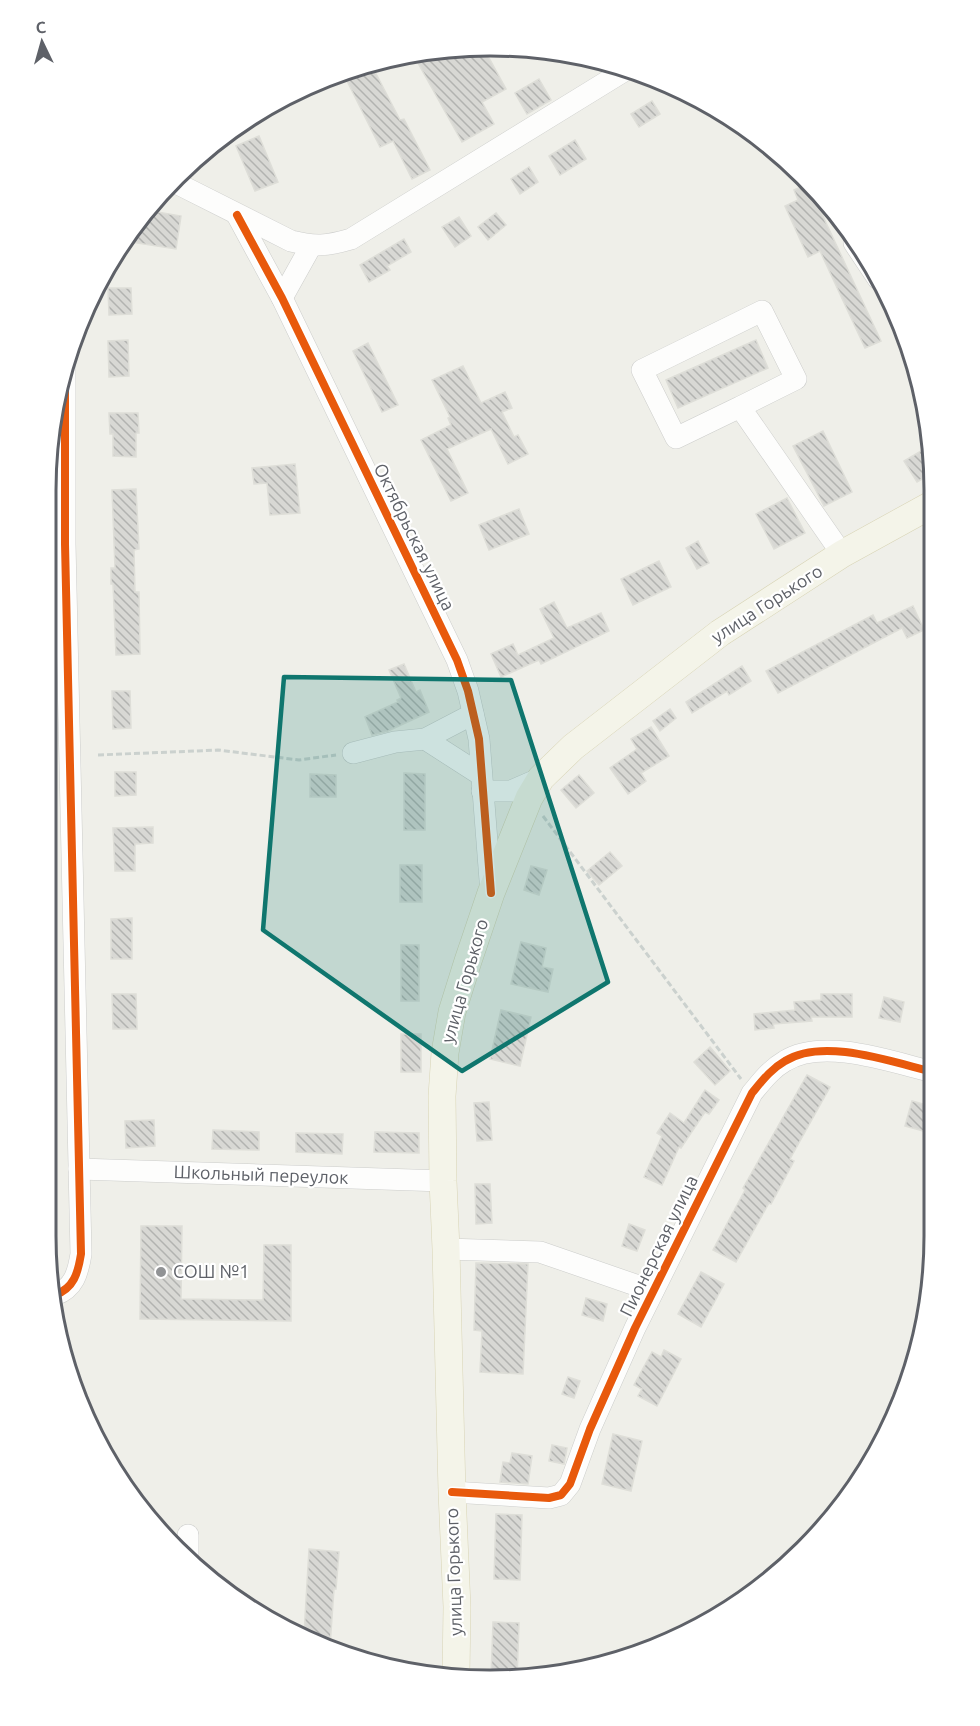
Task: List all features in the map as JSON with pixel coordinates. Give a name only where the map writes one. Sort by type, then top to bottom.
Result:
[{"type":"main road","name":"улица Горького","points":[[456,1669],[457,1607],[442,1096],[445,1053],[452,1012],[491,893],[535,788],[573,747],[720,633],[842,555],[924,509]]},
{"type":"street","points":[[181,186],[291,241],[311,246],[331,245],[351,239],[618,75]]},
{"type":"street","name":"Октябрьская улица","points":[[237,215],[282,298],[457,660],[468,690],[479,739],[491,893]]},
{"type":"street","points":[[282,298],[311,246]]},
{"type":"street","points":[[762,311],[796,379],[740,407],[676,438],[642,370],[762,311]]},
{"type":"street","points":[[740,407],[842,555]]},
{"type":"street","points":[[56,526],[62,416]]},
{"type":"street","points":[[56,570],[81,1254],[78,1272],[72,1284],[59,1294]]},
{"type":"street","points":[[353,753],[394,742],[425,739],[473,714]]},
{"type":"street","points":[[425,739],[482,783],[511,791],[535,788]]},
{"type":"street","name":"Пионерская улица","points":[[452,1492],[549,1498],[561,1495],[570,1484],[590,1429],[653,1291],[752,1093],[770,1072],[787,1060],[811,1052],[846,1053],[924,1070]]},
{"type":"street","name":"Школьный переулок","points":[[79,1169],[443,1181]]},
{"type":"street","points":[[446,1249],[540,1252],[653,1291]]},
{"type":"path","points":[[98,755],[218,750],[299,760],[353,753]]},
{"type":"path","points":[[535,788],[752,1093]]},
{"type":"highlighted area","points":[[284,677],[511,680],[608,982],[462,1071],[263,930]]},
{"type":"building","points":[[462,56],[488,56],[506,89],[482,102],[494,124],[462,142],[417,62]]},
{"type":"building","points":[[375,71],[400,120],[404,119],[430,170],[412,179],[393,141],[380,147],[347,80]]},
{"type":"building","points":[[539,79],[551,100],[527,114],[515,93]]},
{"type":"building","points":[[652,101],[660,114],[639,127],[631,114]]},
{"type":"building","points":[[259,136],[278,182],[255,191],[236,146]]},
{"type":"building","points":[[575,140],[586,159],[560,175],[549,156]]},
{"type":"building","points":[[529,167],[538,182],[520,194],[511,179]]},
{"type":"building","points":[[801,187],[818,205],[881,341],[865,348],[820,251],[808,257],[785,206],[798,200],[794,190]]},
{"type":"building","points":[[156,212],[181,216],[176,249],[133,242]]},
{"type":"building","points":[[496,213],[506,225],[488,240],[478,227]]},
{"type":"building","points":[[459,217],[471,236],[455,247],[442,227]]},
{"type":"building","points":[[404,239],[411,252],[387,266],[390,270],[369,282],[360,265]]},
{"type":"building","points":[[108,288],[131,288],[132,314],[109,315]]},
{"type":"building","points":[[128,340],[129,376],[109,377],[108,341]]},
{"type":"building","points":[[756,340],[768,368],[678,408],[666,380]]},
{"type":"building","points":[[368,343],[398,405],[382,412],[353,351]]},
{"type":"building","points":[[463,366],[481,403],[505,392],[512,408],[502,412],[514,437],[518,435],[528,454],[508,464],[491,429],[447,449],[468,493],[451,501],[421,440],[451,425],[448,418],[450,417],[432,380]]},
{"type":"building","points":[[109,413],[138,413],[139,433],[136,433],[136,457],[113,456],[113,434],[110,434]]},
{"type":"building","points":[[823,431],[852,492],[824,506],[793,446]]},
{"type":"building","points":[[923,450],[924,478],[917,482],[904,461]]},
{"type":"building","points":[[295,464],[300,513],[270,515],[267,483],[254,484],[252,468]]},
{"type":"building","points":[[136,489],[139,549],[134,550],[135,592],[139,592],[140,654],[116,655],[113,584],[111,584],[111,568],[115,568],[112,490]]},
{"type":"building","points":[[787,498],[805,533],[774,549],[756,514]]},
{"type":"building","points":[[519,509],[529,534],[489,550],[479,525]]},
{"type":"building","points":[[698,541],[709,563],[697,569],[686,548]]},
{"type":"building","points":[[659,561],[671,587],[633,605],[621,579]]},
{"type":"building","points":[[554,602],[567,628],[601,613],[609,631],[541,664],[539,660],[501,677],[491,654],[513,644],[518,655],[554,638],[540,609]]},
{"type":"building","points":[[913,606],[924,630],[907,638],[902,628],[778,693],[766,671],[873,615],[877,623]]},
{"type":"building","points":[[404,664],[416,692],[420,690],[429,712],[388,731],[372,735],[365,717],[398,702],[397,700],[401,698],[389,670]]},
{"type":"building","points":[[742,666],[751,681],[729,695],[727,691],[692,713],[686,702]]},
{"type":"building","points":[[112,691],[130,691],[131,728],[113,729]]},
{"type":"building","points":[[670,709],[676,718],[660,731],[653,721]]},
{"type":"building","points":[[651,727],[669,756],[641,773],[646,781],[628,794],[610,768],[637,749],[631,739]]},
{"type":"building","points":[[115,772],[136,772],[136,795],[115,796]]},
{"type":"building","points":[[404,773],[425,774],[425,830],[404,830]]},
{"type":"building","points":[[310,774],[336,775],[336,797],[310,797]]},
{"type":"building","points":[[579,775],[594,793],[576,808],[561,790]]},
{"type":"building","points":[[153,827],[153,843],[135,844],[135,871],[115,871],[113,828]]},
{"type":"building","points":[[610,852],[622,866],[599,885],[587,871]]},
{"type":"building","points":[[400,865],[422,865],[422,902],[400,902]]},
{"type":"building","points":[[531,866],[547,870],[539,895],[524,890]]},
{"type":"building","points":[[132,918],[132,959],[111,959],[111,919]]},
{"type":"building","points":[[521,942],[546,948],[542,967],[553,969],[548,992],[511,984]]},
{"type":"building","points":[[401,945],[419,945],[419,1001],[401,1001]]},
{"type":"building","points":[[112,994],[136,994],[137,1029],[113,1029]]},
{"type":"building","points":[[821,994],[852,994],[852,1017],[811,1017],[812,1021],[773,1024],[774,1028],[755,1030],[754,1014],[795,1010],[794,1002],[821,1000]]},
{"type":"building","points":[[884,997],[904,1002],[900,1022],[879,1018]]},
{"type":"building","points":[[501,1010],[531,1017],[520,1066],[490,1059]]},
{"type":"building","points":[[401,1034],[421,1034],[421,1072],[401,1072]]},
{"type":"building","points":[[710,1047],[730,1071],[715,1085],[694,1062]]},
{"type":"building","points":[[807,1075],[830,1087],[790,1159],[794,1161],[771,1204],[769,1203],[736,1262],[713,1250],[745,1190],[743,1188]]},
{"type":"building","points":[[705,1090],[719,1100],[709,1114],[705,1112],[681,1148],[679,1147],[662,1185],[644,1177],[662,1136],[657,1133],[670,1113],[684,1123]]},
{"type":"building","points":[[912,1101],[924,1104],[924,1131],[905,1126]]},
{"type":"building","points":[[489,1102],[492,1140],[477,1141],[474,1103]]},
{"type":"building","points":[[154,1120],[155,1146],[126,1148],[125,1121]]},
{"type":"building","points":[[213,1130],[259,1132],[259,1150],[212,1149]]},
{"type":"building","points":[[375,1132],[419,1133],[419,1153],[374,1152]]},
{"type":"building","points":[[296,1133],[343,1134],[342,1154],[296,1152]]},
{"type":"building","points":[[475,1184],[490,1184],[492,1223],[476,1224]]},
{"type":"building","points":[[629,1224],[645,1230],[637,1251],[622,1246]]},
{"type":"building","name":"СОШ №1","points":[[141,1226],[182,1226],[181,1299],[263,1300],[264,1245],[291,1245],[291,1321],[140,1319]]},
{"type":"building","points":[[476,1263],[528,1264],[523,1374],[480,1372],[482,1331],[474,1330]]},
{"type":"building","points":[[701,1272],[724,1284],[701,1327],[678,1314]]},
{"type":"building","points":[[586,1298],[607,1304],[603,1321],[582,1315]]},
{"type":"building","points":[[664,1350],[681,1359],[657,1406],[638,1396],[642,1389],[634,1385],[652,1352],[661,1357]]},
{"type":"building","points":[[568,1377],[580,1381],[574,1398],[562,1394]]},
{"type":"building","points":[[613,1434],[642,1441],[631,1491],[602,1484]]},
{"type":"building","points":[[552,1445],[567,1448],[564,1464],[549,1461]]},
{"type":"building","points":[[512,1453],[532,1456],[528,1484],[500,1482],[503,1462],[510,1463]]},
{"type":"building","points":[[496,1514],[522,1515],[520,1580],[494,1579]]},
{"type":"building","points":[[309,1549],[339,1552],[330,1639],[304,1629]]},
{"type":"building","points":[[493,1622],[519,1623],[517,1670],[491,1670]]},
{"type":"cycle path","points":[[237,215],[282,298],[457,660],[468,691],[479,739],[491,893]]},
{"type":"cycle path","points":[[59,1293],[67,1288],[74,1279],[81,1254],[65,544],[65,400]]},
{"type":"cycle path","points":[[452,1492],[549,1498],[561,1495],[570,1484],[590,1429],[635,1328],[752,1093],[767,1075],[785,1061],[801,1054],[818,1051],[858,1054],[924,1070]]},
{"type":"place","name":"СОШ №1","points":[[161,1272]]}]
